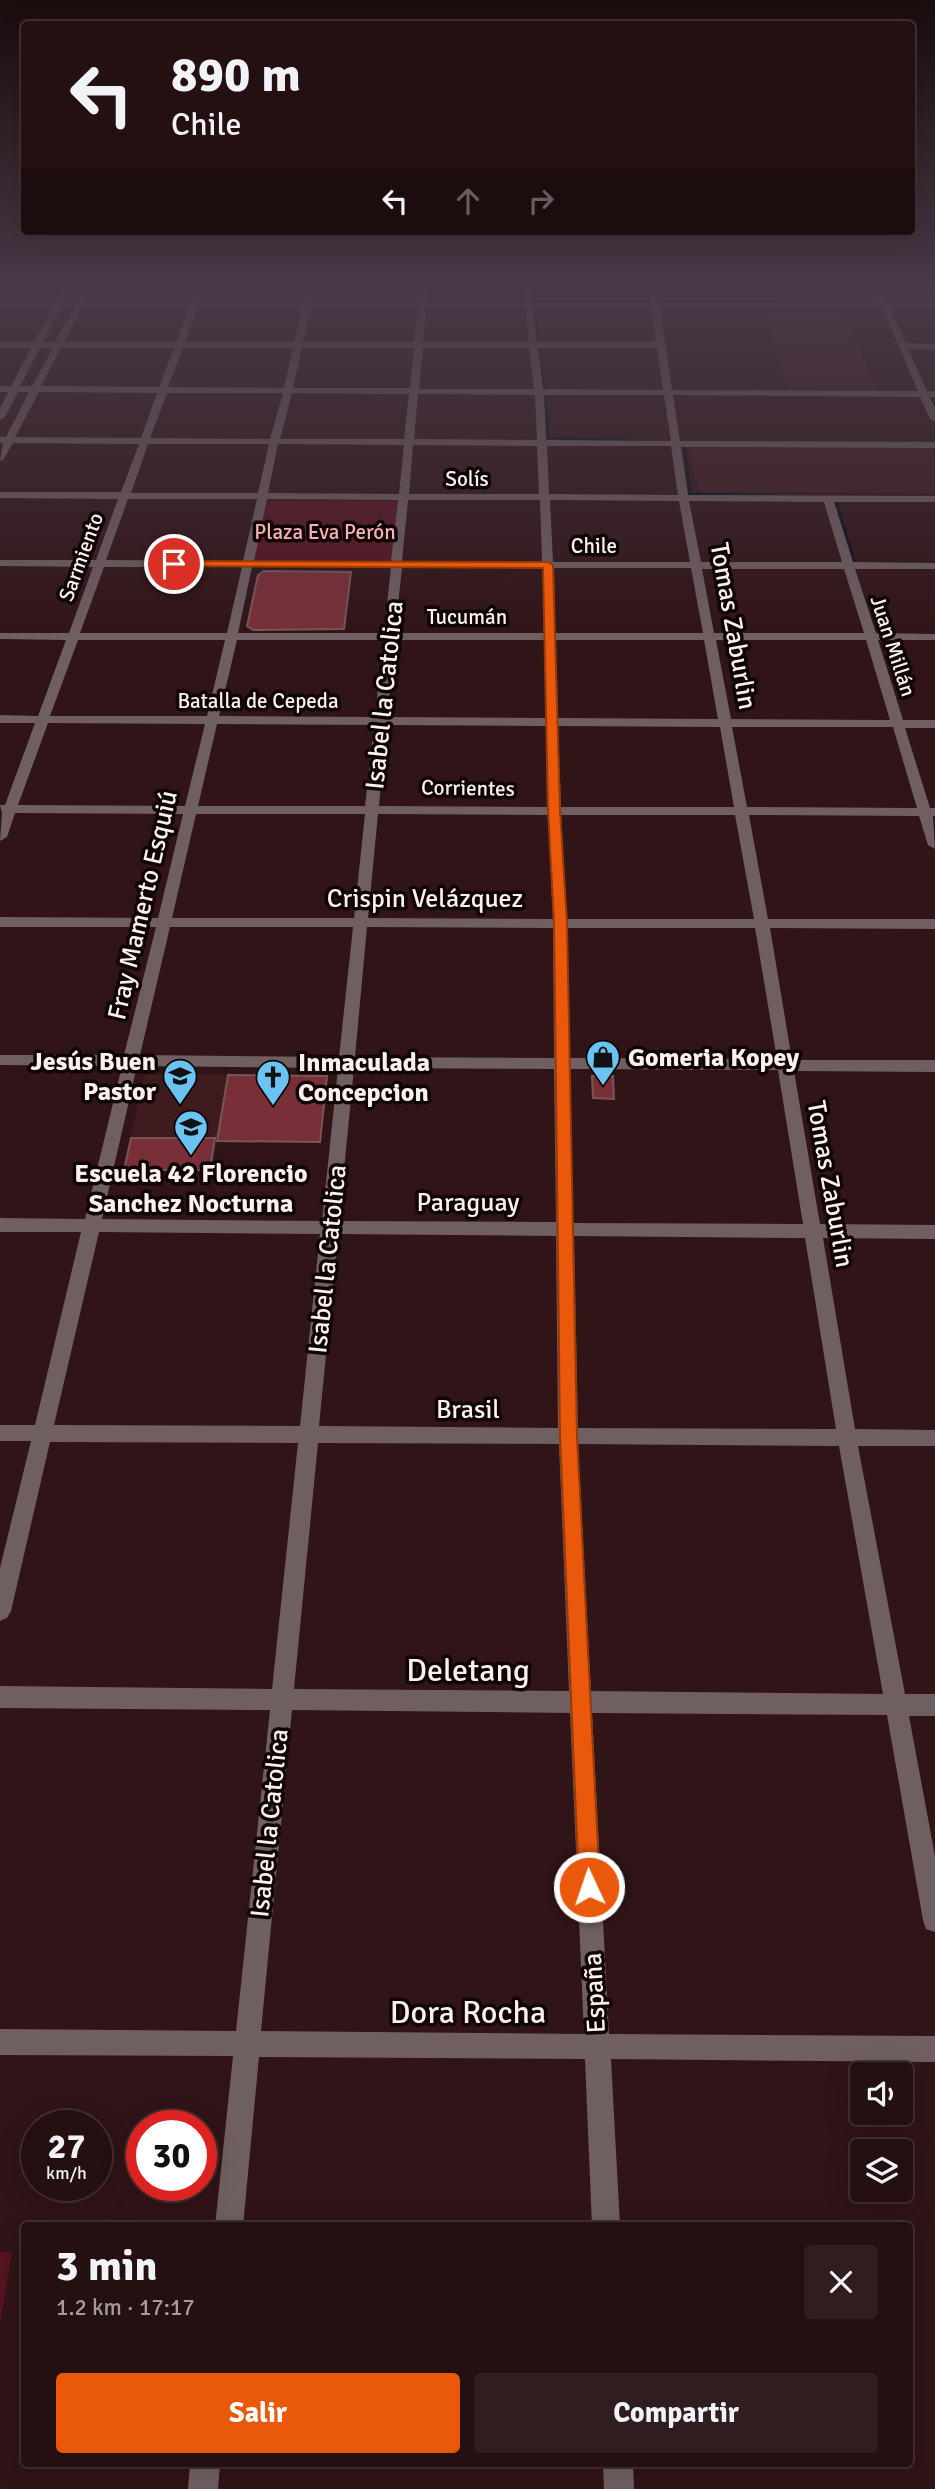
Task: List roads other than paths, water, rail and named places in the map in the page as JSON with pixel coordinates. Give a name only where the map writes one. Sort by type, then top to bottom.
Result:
[{"type":"street","points":[[0,458],[5,440],[26,407]]},
{"type":"street","name":"Sarmiento","points":[[0,837],[5,808],[45,719],[157,407]]},
{"type":"street","name":"Fray Mamerto Esquiú","points":[[0,1611],[232,636],[283,407]]},
{"type":"street","name":"Isabel la Catolica","points":[[229,2222],[412,407]]},
{"type":"street","name":"España","points":[[540,407],[560,923],[568,1436],[606,2222]]},
{"type":"street","name":"Tomas Zaburlin","points":[[671,407],[684,499],[762,924],[846,1438],[935,1920]]},
{"type":"street","points":[[5,440],[935,445]]},
{"type":"street","name":"Solís","points":[[0,495],[935,499]]},
{"type":"street","name":"Juan Millán","points":[[828,498],[898,723],[930,811],[935,845]]},
{"type":"street","name":"Chile","points":[[0,563],[935,566]]},
{"type":"street","name":"Tucumán","points":[[0,636],[935,637]]},
{"type":"street","name":"Batalla de Cepeda","points":[[0,719],[935,724]]},
{"type":"street","name":"Corrientes","points":[[5,808],[930,811]]},
{"type":"street","name":"Crispin Velázquez","points":[[0,922],[935,924]]},
{"type":"street","points":[[0,1060],[935,1066]]},
{"type":"street","name":"Paraguay","points":[[0,1225],[935,1232]]},
{"type":"street","name":"Brasil","points":[[0,1433],[935,1438]]},
{"type":"street","name":"Deletang","points":[[0,1697],[935,1705]]},
{"type":"street","name":"Dora Rocha","points":[[0,2042],[935,2049]]},
{"type":"street","points":[[203,2489],[205,2467]]},
{"type":"street","points":[[618,2467],[619,2489]]},
{"type":"waterway","points":[[546,407],[549,438],[666,442]]},
{"type":"waterway","points":[[681,446],[685,448],[690,494],[819,497]]},
{"type":"waterway","points":[[831,500],[836,501],[855,563]]},
{"type":"place","name":"Gomeria Kopey","points":[[603,1087]]},
{"type":"place","name":"Jesús Buen Pastor","points":[[180,1106]]},
{"type":"place","name":"Inmaculada Concepcion","points":[[273,1107]]},
{"type":"place","name":"Escuela 42 Florencio Sanchez Nocturna","points":[[191,1157]]},
{"type":"park label","name":"Plaza Eva Perón","points":[[325,532]]}]
